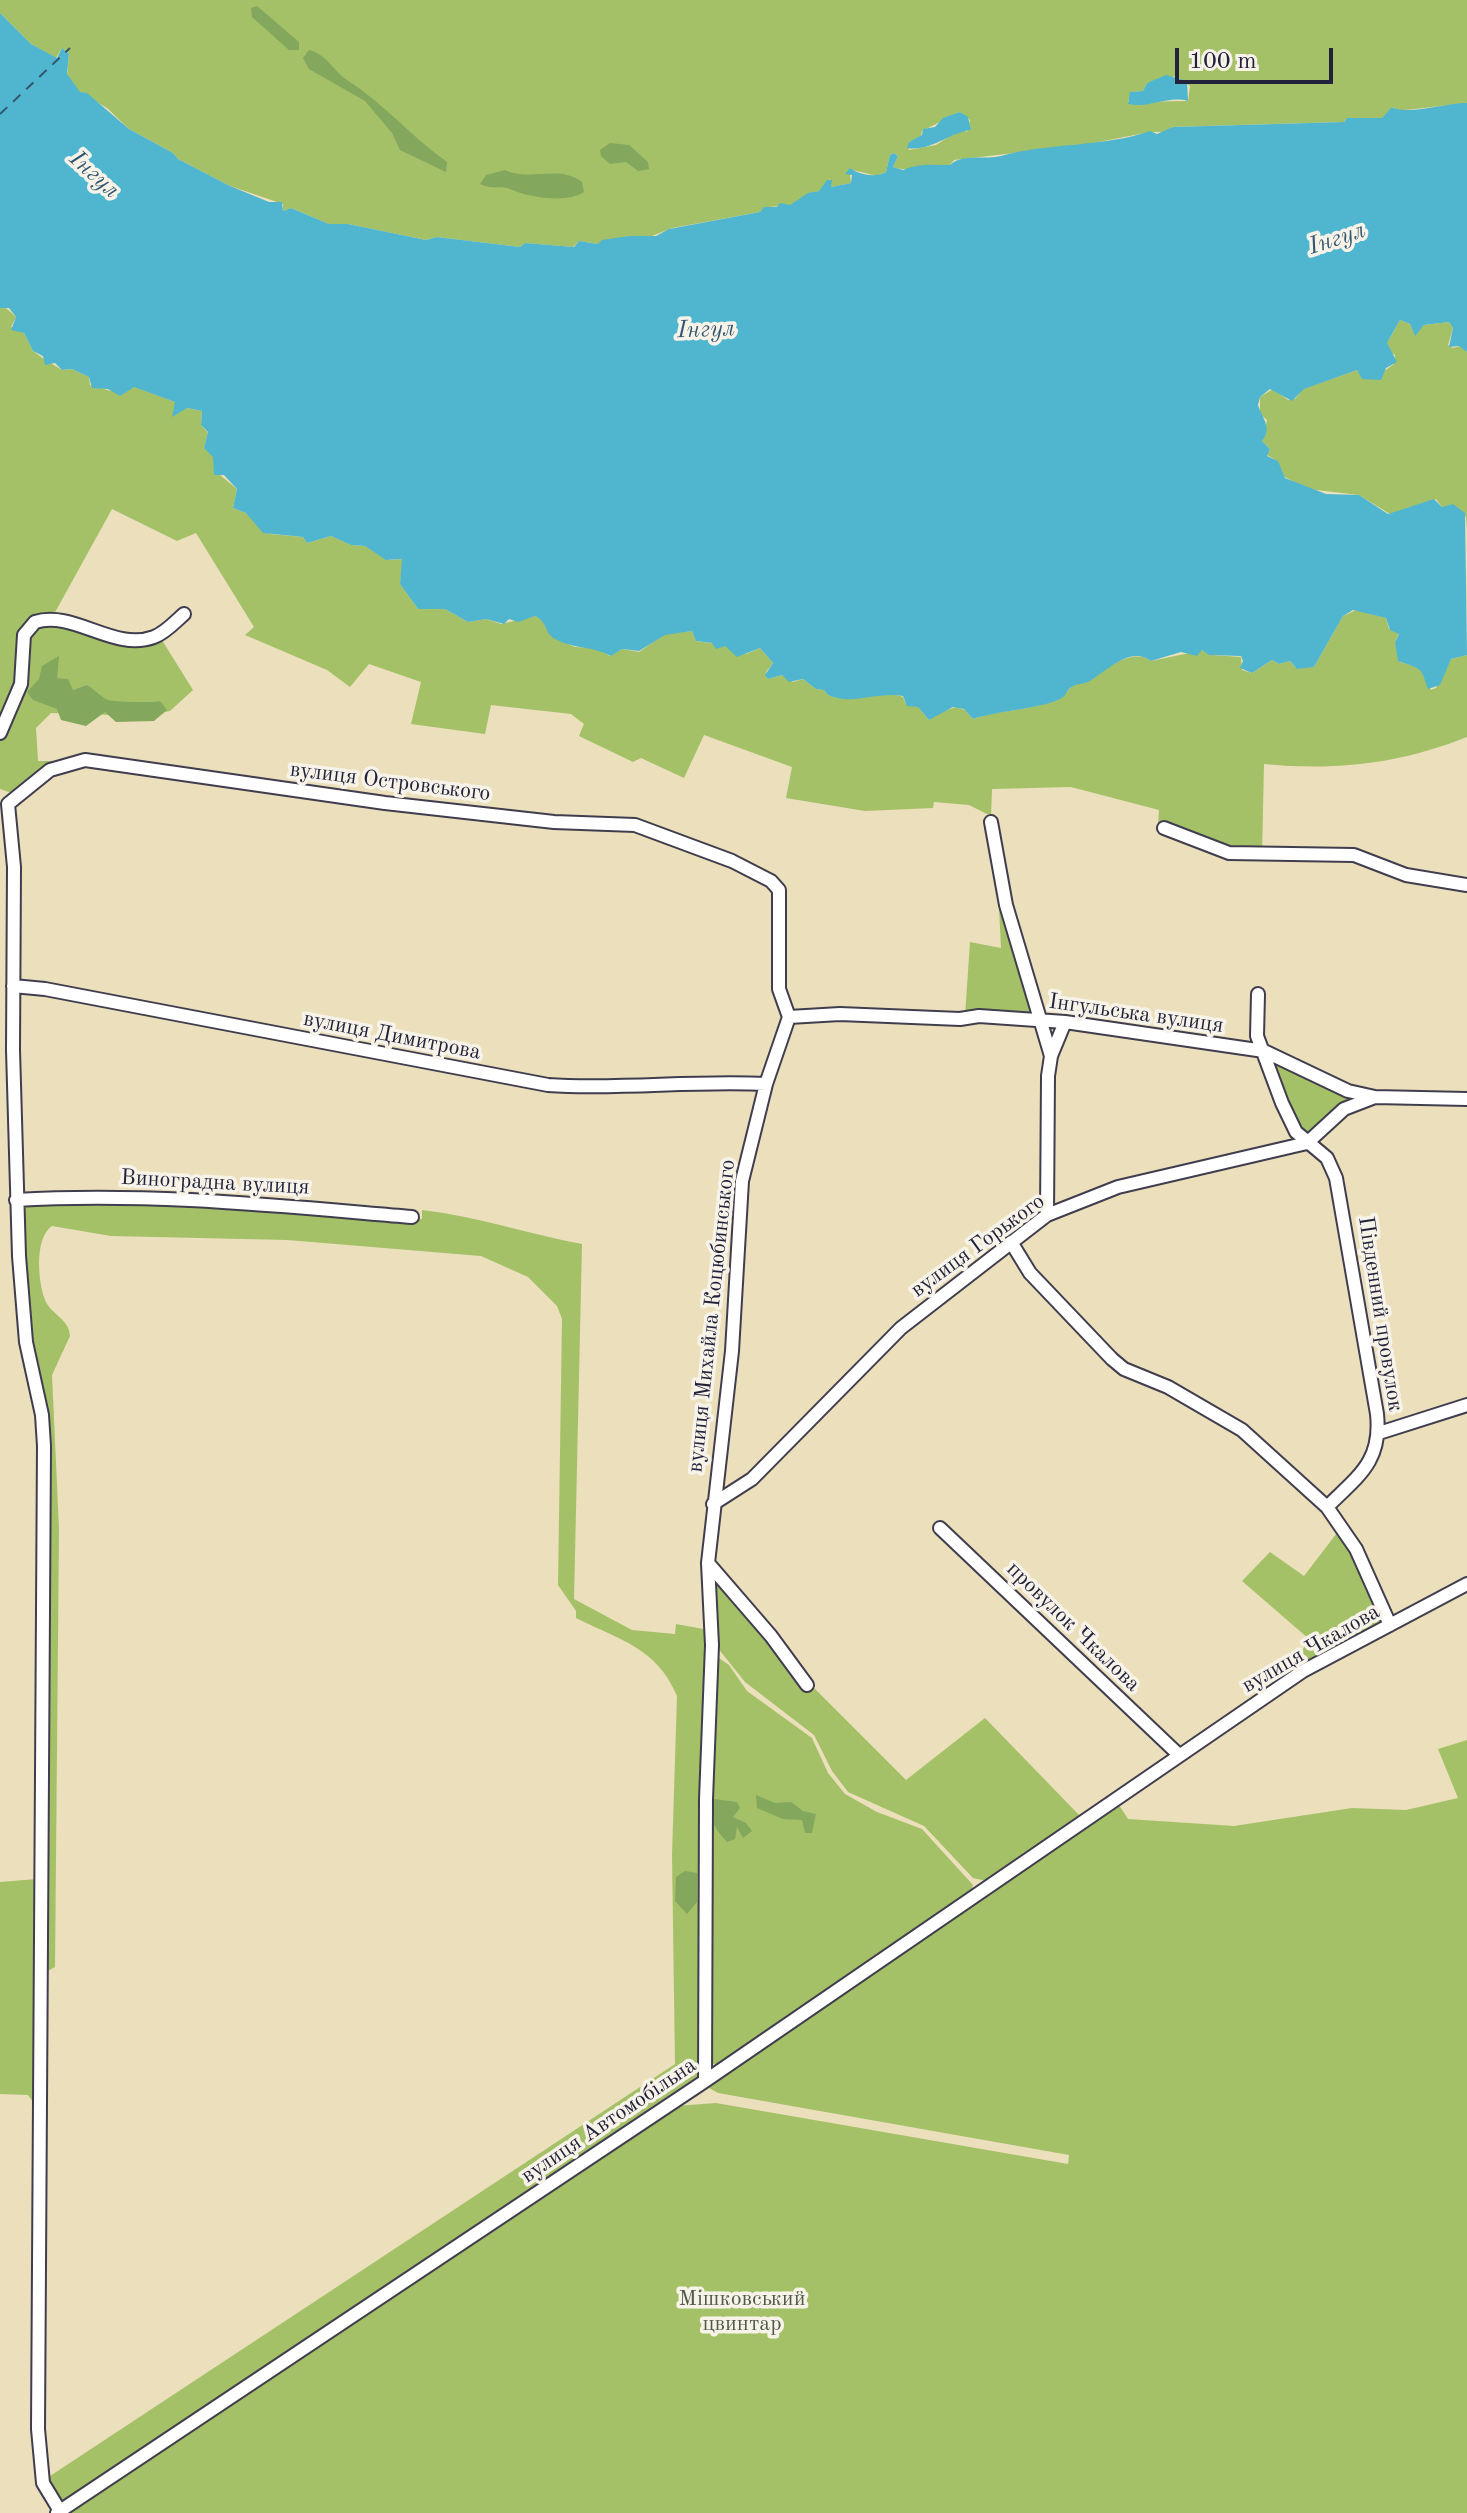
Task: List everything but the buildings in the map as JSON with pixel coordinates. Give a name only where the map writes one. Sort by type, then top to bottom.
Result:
[{"type":"street","points":[[0,733],[21,684],[24,635],[35,622],[53,619],[114,637],[151,639],[184,614]]},
{"type":"street","name":"вулиця Островського","points":[[4,800],[50,770],[85,760],[385,803],[565,823],[635,825],[732,861],[771,881],[779,890],[779,989],[789,1017]]},
{"type":"street","points":[[4,800],[14,867],[16,1200],[26,1342],[42,1415],[44,1446],[38,2429],[43,2483],[58,2512]]},
{"type":"street","points":[[991,822],[1006,905],[1051,1056]]},
{"type":"street","points":[[1164,828],[1229,853],[1354,855],[1406,875],[1467,885]]},
{"type":"street","name":"вулиця Димитрова","points":[[13,986],[45,989],[548,1085],[592,1088],[710,1082],[766,1084]]},
{"type":"street","points":[[1258,994],[1257,1036],[1282,1103],[1296,1132],[1327,1158]]},
{"type":"street","name":"Інгульська вулиця","points":[[789,1017],[840,1014],[1065,1022],[1264,1051],[1293,1063],[1331,1086],[1375,1097],[1467,1099]]},
{"type":"street","name":"вулиця Михайла Коцюбинського","points":[[705,2081],[706,1799],[712,1645],[708,1563],[732,1351],[742,1181],[766,1084],[789,1017]]},
{"type":"street","points":[[1047,1215],[1051,1056],[1065,1022]]},
{"type":"street","points":[[1307,1143],[1344,1109],[1375,1097]]},
{"type":"street","name":"Південний провулок","points":[[1327,1507],[1368,1465],[1379,1444],[1350,1247],[1336,1178],[1321,1139],[1328,1123]]},
{"type":"street","name":"вулиця Горького","points":[[713,1504],[745,1484],[867,1359],[1047,1215],[1118,1187],[1307,1143]]},
{"type":"street","name":"Виноградна вулиця","points":[[16,1200],[59,1197],[178,1200],[412,1217]]},
{"type":"street","points":[[1011,1242],[1030,1273],[1112,1359],[1124,1369],[1168,1387],[1242,1430],[1327,1507],[1356,1549],[1390,1625]]},
{"type":"street","points":[[1379,1433],[1467,1405]]},
{"type":"street","points":[[717,1471],[745,1484]]},
{"type":"street","name":"провулок Чкалова","points":[[940,1528],[1178,1754]]},
{"type":"street","points":[[708,1563],[771,1636],[807,1685]]},
{"type":"street","name":"вулиця Чкалова","points":[[1178,1754],[1303,1671],[1467,1584]]},
{"type":"street","name":"вулиця Автомобільна","points":[[58,2512],[694,2093],[705,2081],[1178,1754]]},
{"type":"green space","points":[[0,0],[1467,0],[1467,103],[1397,111],[1393,107],[1382,118],[1347,118],[1344,122],[1172,127],[1169,132],[1150,132],[1083,145],[954,160],[950,165],[913,169],[893,167],[898,156],[894,153],[890,155],[886,172],[877,176],[853,170],[851,183],[831,187],[830,179],[819,191],[790,205],[672,228],[647,238],[629,236],[598,244],[579,241],[573,247],[525,243],[520,247],[437,237],[426,240],[348,224],[329,224],[291,208],[283,211],[283,204],[230,186],[129,129],[107,108],[78,91],[67,77],[69,54],[62,48],[56,58],[31,44],[0,13]],"holes":[[[1176,76],[1190,86],[1188,101],[1128,102],[1131,92],[1143,91],[1147,83]],[[960,112],[970,120],[967,132],[961,129],[936,145],[909,150],[909,142],[921,136],[922,131]]]},
{"type":"green space","points":[[257,6],[299,42],[299,50],[289,50],[252,17],[251,8]]},
{"type":"green space","points":[[309,50],[325,59],[447,162],[446,172],[400,150],[392,133],[365,101],[309,69],[303,58]]},
{"type":"green space","points":[[610,143],[629,145],[648,162],[649,169],[638,171],[626,162],[610,164],[601,156],[600,150]]},
{"type":"green space","points":[[505,170],[524,174],[564,174],[582,182],[584,192],[568,198],[547,198],[480,184],[486,175]]},
{"type":"green space","points":[[5,307],[16,317],[11,327],[24,333],[33,351],[62,370],[72,369],[89,377],[90,385],[111,391],[135,387],[175,402],[175,413],[187,408],[202,411],[201,425],[208,433],[204,448],[211,451],[220,475],[237,489],[233,508],[246,513],[270,534],[303,537],[307,543],[331,536],[351,545],[365,546],[388,560],[403,559],[400,584],[418,609],[445,609],[468,622],[486,619],[501,624],[535,616],[544,620],[556,639],[575,647],[597,648],[610,656],[622,649],[639,652],[665,634],[692,631],[696,641],[723,645],[746,654],[760,648],[773,663],[766,672],[768,679],[782,675],[793,682],[803,679],[816,689],[838,698],[893,694],[903,697],[906,704],[918,707],[929,720],[956,707],[965,710],[973,719],[1052,701],[1112,664],[1133,657],[1151,661],[1204,650],[1212,655],[1241,657],[1242,670],[1252,673],[1272,660],[1279,664],[1290,661],[1295,667],[1314,667],[1343,616],[1356,610],[1386,618],[1389,629],[1399,633],[1395,642],[1400,662],[1420,668],[1431,690],[1436,688],[1451,659],[1467,655],[1467,737],[1417,754],[1367,763],[1317,767],[1264,764],[1262,854],[1212,847],[1158,825],[1159,810],[1071,787],[992,789],[991,816],[969,805],[934,802],[933,808],[865,811],[786,798],[792,767],[704,735],[684,778],[641,758],[633,762],[579,736],[584,724],[571,714],[491,705],[485,734],[411,724],[421,682],[369,664],[350,687],[327,670],[245,635],[254,627],[196,533],[177,541],[112,509],[53,616],[27,625],[21,670],[0,729],[0,308]]},
{"type":"green space","points":[[1400,320],[1410,324],[1414,333],[1424,325],[1449,322],[1453,328],[1448,345],[1453,348],[1460,346],[1467,352],[1467,528],[1466,517],[1442,507],[1436,499],[1390,514],[1359,495],[1308,489],[1281,475],[1274,459],[1267,455],[1270,449],[1262,441],[1267,420],[1260,414],[1260,397],[1273,389],[1288,400],[1295,399],[1303,389],[1357,370],[1373,379],[1394,364],[1395,355],[1387,351],[1387,343]]},
{"type":"green space","points":[[43,622],[98,635],[160,637],[193,690],[170,711],[144,716],[51,713],[36,728],[38,761],[63,761],[12,793],[0,789],[0,738],[24,685],[25,643]]},
{"type":"green space","points":[[59,656],[57,678],[68,679],[73,690],[87,685],[108,700],[160,701],[167,710],[154,721],[116,722],[105,712],[86,726],[61,720],[57,709],[33,700],[27,692],[39,679],[42,666]]},
{"type":"green space","points":[[997,868],[1035,1016],[965,1016],[970,942],[1001,948]]},
{"type":"green space","points":[[1273,1059],[1361,1095],[1308,1136],[1301,1135],[1273,1068]]},
{"type":"green space","points":[[33,1201],[178,1202],[422,1219],[422,1210],[462,1216],[582,1244],[574,1599],[632,1630],[675,1634],[676,1624],[709,1630],[698,2076],[59,2503],[47,2478],[675,2064],[672,1855],[677,1696],[669,1680],[648,1656],[576,1618],[576,1611],[558,1585],[562,1319],[557,1306],[528,1277],[481,1256],[287,1240],[111,1236],[52,1226],[42,1240],[40,1250],[41,1283],[45,1300],[67,1325],[70,1336],[52,1375],[59,1529],[55,1967],[44,1973],[47,1446],[30,1342],[22,1209]]},
{"type":"green space","points":[[1340,1529],[1383,1622],[1301,1667],[1296,1661],[1309,1639],[1242,1581],[1270,1552],[1304,1576]]},
{"type":"green space","points":[[712,1573],[809,1683],[906,1780],[985,1718],[1080,1816],[987,1881],[973,1878],[924,1826],[848,1792],[832,1771],[814,1735],[745,1682],[717,1647]]},
{"type":"green space","points":[[716,1656],[729,1665],[747,1691],[812,1738],[828,1773],[845,1794],[877,1812],[922,1829],[973,1885],[971,1891],[952,1906],[717,2066],[711,2062],[709,1878]]},
{"type":"green space","name":"Мішковський цвинтар","points":[[1467,1740],[1467,2513],[68,2513],[676,2106],[716,2103],[1068,2164],[1069,2155],[718,2093],[709,2088],[711,2082],[1117,1802],[1128,1819],[1234,1826],[1352,1808],[1406,1810],[1458,1798],[1438,1749]]},
{"type":"green space","points":[[756,1795],[775,1803],[791,1802],[803,1811],[816,1814],[812,1833],[805,1833],[802,1820],[783,1819],[757,1808]]},
{"type":"green space","points":[[714,1799],[737,1802],[740,1808],[733,1817],[746,1823],[752,1831],[743,1838],[737,1827],[735,1839],[727,1842],[713,1823]]},
{"type":"green space","points":[[685,1871],[697,1873],[697,1902],[687,1914],[675,1901],[676,1877]]},
{"type":"green space","points":[[37,1879],[36,2106],[28,2095],[0,2094],[0,1882]]},
{"type":"water","name":"Інгул","points":[[0,13],[31,44],[57,58],[62,48],[69,54],[67,74],[80,92],[87,93],[129,129],[230,186],[269,202],[282,202],[283,211],[291,208],[329,224],[348,224],[426,240],[437,237],[520,247],[525,243],[574,247],[579,241],[598,244],[602,240],[629,236],[656,236],[669,229],[760,212],[764,207],[777,207],[780,203],[790,205],[808,193],[819,191],[827,180],[832,180],[831,187],[851,183],[852,175],[845,174],[850,168],[868,175],[886,172],[890,155],[894,153],[898,156],[893,167],[903,170],[921,165],[950,165],[967,158],[995,157],[1114,140],[1150,131],[1157,134],[1173,127],[1344,122],[1347,118],[1382,118],[1392,107],[1407,110],[1467,103],[1467,352],[1459,346],[1449,347],[1453,328],[1449,322],[1424,325],[1415,336],[1410,324],[1400,320],[1387,343],[1397,362],[1386,368],[1381,380],[1362,379],[1357,370],[1304,389],[1292,401],[1270,389],[1260,397],[1258,405],[1267,427],[1262,441],[1270,449],[1267,456],[1278,461],[1285,478],[1326,494],[1359,495],[1388,514],[1434,499],[1442,507],[1453,504],[1465,513],[1467,655],[1451,659],[1440,685],[1428,689],[1419,669],[1398,661],[1395,642],[1399,634],[1390,630],[1386,618],[1353,610],[1343,616],[1314,667],[1297,669],[1290,661],[1279,664],[1272,660],[1252,673],[1240,668],[1243,661],[1241,656],[1209,655],[1202,650],[1197,656],[1181,652],[1151,661],[1135,656],[1118,662],[1088,682],[1072,687],[1056,701],[973,719],[964,709],[953,707],[929,720],[918,707],[907,706],[903,696],[837,698],[803,679],[789,682],[782,675],[768,679],[765,675],[773,663],[760,648],[737,657],[725,646],[716,649],[712,643],[696,641],[692,631],[665,635],[639,651],[622,649],[611,656],[555,639],[535,616],[518,622],[509,619],[504,624],[486,619],[468,622],[445,609],[418,609],[400,584],[402,559],[386,560],[365,546],[351,545],[331,536],[307,543],[303,537],[263,533],[246,513],[233,508],[237,489],[224,475],[214,475],[213,457],[204,448],[208,432],[201,425],[202,411],[187,408],[172,417],[175,402],[134,387],[120,396],[108,389],[92,388],[89,377],[72,369],[62,370],[55,363],[45,365],[43,356],[33,351],[24,333],[11,330],[16,317],[9,308],[0,308]]},
{"type":"water","points":[[1166,75],[1187,81],[1188,101],[1128,104],[1130,92],[1143,91],[1147,83]]},
{"type":"water","points":[[960,112],[968,117],[971,130],[932,145],[907,148],[909,142],[922,135],[923,129],[935,127],[943,118]]},
{"type":"ferry route","points":[[0,114],[70,48]]}]
